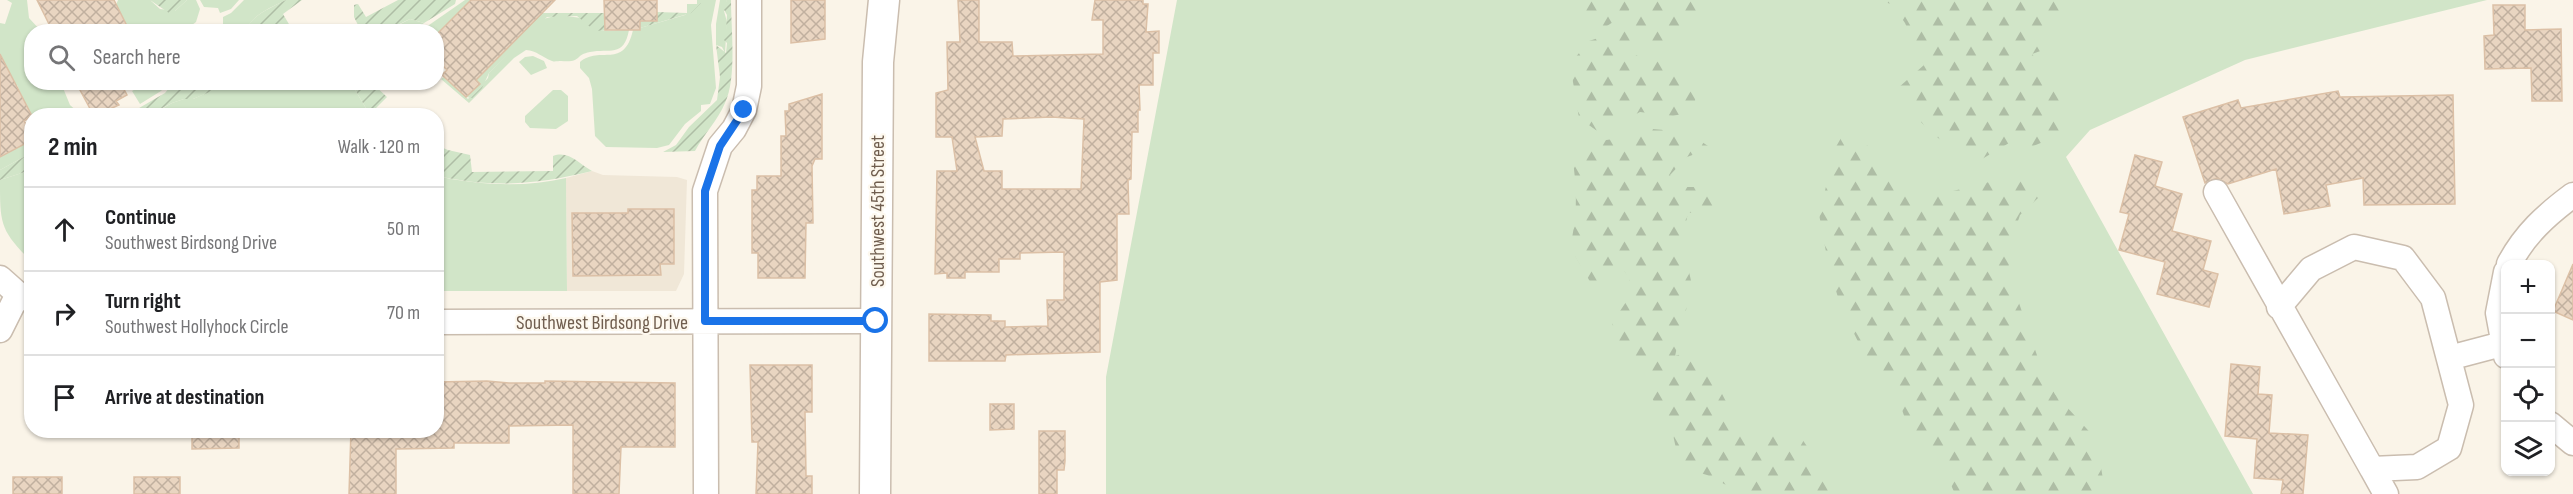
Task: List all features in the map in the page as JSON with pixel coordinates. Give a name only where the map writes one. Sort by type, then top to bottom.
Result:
[{"type":"street","points":[[706,494],[705,191],[720,146],[744,110],[749,87],[749,0]]},
{"type":"street","name":"Southwest 45th Street","points":[[875,494],[878,62],[884,0]]},
{"type":"street","points":[[2216,192],[2386,494]]},
{"type":"street","points":[[2511,260],[2520,243],[2540,220],[2573,195]]},
{"type":"street","points":[[2279,307],[2311,269],[2354,247],[2403,258],[2433,298],[2462,405],[2449,448],[2417,467],[2372,469]]},
{"type":"street","points":[[0,330],[16,291]]},
{"type":"street","points":[[2501,295],[2498,313],[2501,332]]},
{"type":"street","name":"Southwest Birdsong Drive","points":[[444,322],[876,321]]},
{"type":"street","points":[[2449,358],[2501,350]]},
{"type":"street","points":[[2555,428],[2573,443]]},
{"type":"shaded area","points":[[592,171],[603,175],[677,177],[687,180],[684,274],[676,291],[567,291],[566,178]]},
{"type":"green space","points":[[7,0],[27,0],[29,18],[35,24],[24,24],[24,90],[64,90],[73,108],[27,108],[17,85],[8,89],[0,54],[0,23],[5,24],[12,3]]},
{"type":"green space","points":[[118,0],[150,0],[160,9],[175,11],[187,0],[196,0],[200,9],[193,24],[126,24],[116,5]]},
{"type":"green space","points":[[150,0],[187,0],[175,11],[169,13]]},
{"type":"green space","points":[[200,0],[239,0],[231,9],[220,13],[218,8],[204,7]]},
{"type":"green space","points":[[244,0],[286,0],[257,16],[250,24],[223,24],[223,17],[231,13]]},
{"type":"green space","points":[[286,0],[302,0],[283,14],[289,24],[250,24],[268,9]]},
{"type":"green space","points":[[398,0],[456,0],[455,4],[424,23],[410,19],[400,24],[358,24],[354,17],[354,5],[358,4],[366,17]]},
{"type":"green space","points":[[465,0],[471,0],[444,28],[444,24],[430,24]]},
{"type":"green space","points":[[697,0],[701,0],[701,3],[691,13],[640,28],[640,21],[657,21],[657,12],[687,13],[687,4],[697,4]]},
{"type":"green space","points":[[701,0],[716,0],[711,25],[716,88],[710,104],[701,105],[701,111],[685,124],[669,145],[657,148],[606,147],[595,136],[592,89],[589,78],[580,68],[580,62],[595,55],[618,53],[629,42],[633,30],[685,15]]},
{"type":"green space","points":[[720,0],[727,0],[724,11],[727,22],[725,53],[722,47],[716,45],[716,24]]},
{"type":"green space","points":[[727,0],[731,0],[732,53],[731,80],[725,103],[695,151],[663,152],[676,145],[689,127],[717,100],[720,77],[716,45],[726,53],[727,43],[719,35],[726,30],[727,15],[723,8]]},
{"type":"green space","points":[[1177,0],[2487,0],[2245,60],[2090,130],[2066,157],[2253,494],[1106,494],[1106,377]]},
{"type":"green space","points":[[1570,0],[1635,0],[1628,12],[1656,0],[1695,0],[1702,17],[1673,40],[1649,49],[1639,33],[1634,54],[1649,62],[1668,60],[1680,82],[1696,93],[1694,111],[1673,116],[1640,112],[1600,133],[1579,118],[1570,64],[1589,41],[1610,34],[1625,14],[1601,30],[1581,21]]},
{"type":"green space","points":[[1827,0],[1857,0],[1832,10]]},
{"type":"green space","points":[[1873,0],[2077,0],[2036,34],[2046,49],[2032,54],[2067,98],[2058,136],[2031,147],[2009,143],[1982,159],[1941,140],[1924,125],[1898,88],[1924,65],[1905,23],[1892,4]]},
{"type":"green space","points":[[542,13],[604,13],[607,30],[595,31],[577,16],[547,17],[489,73],[482,88],[472,98],[466,97],[480,84],[472,76]]},
{"type":"green space","points":[[559,15],[581,18],[598,29],[629,30],[627,39],[619,48],[585,53],[572,61],[553,61],[526,50],[514,58],[469,103],[444,82],[444,77],[468,99],[488,78],[489,73],[543,19]]},
{"type":"green space","points":[[410,19],[424,23],[423,24],[400,24]]},
{"type":"green space","points":[[533,56],[544,61],[547,68],[531,75],[519,62],[525,57]]},
{"type":"green space","points":[[134,90],[162,90],[140,104],[132,91]]},
{"type":"green space","points":[[167,90],[214,90],[162,108],[139,108]]},
{"type":"green space","points":[[213,90],[355,90],[366,108],[163,108],[184,99],[193,99]]},
{"type":"green space","points":[[355,90],[380,90],[387,97],[376,108],[366,108]]},
{"type":"green space","points":[[553,90],[561,90],[568,96],[568,121],[556,129],[530,128],[525,122],[525,116]]},
{"type":"green space","points":[[1641,128],[1687,132],[1711,148],[1687,157],[1670,175],[1677,187],[1700,187],[1718,200],[1713,210],[1688,213],[1682,241],[1692,285],[1675,356],[1694,350],[1720,391],[1741,435],[1759,432],[1800,436],[1839,494],[1748,494],[1748,485],[1728,486],[1707,475],[1680,467],[1672,430],[1654,402],[1641,372],[1621,350],[1612,323],[1626,302],[1630,278],[1624,271],[1612,281],[1592,285],[1570,247],[1576,201],[1572,154],[1594,142],[1619,138]]},
{"type":"green space","points":[[1857,132],[1895,182],[1929,197],[2017,175],[2034,187],[2038,198],[2020,215],[2013,236],[2008,271],[2041,367],[2055,394],[2096,439],[2103,479],[2111,494],[1955,494],[1940,460],[1912,439],[1898,398],[1875,376],[1841,307],[1829,268],[1819,214],[1829,175],[1829,159],[1841,138]]},
{"type":"green space","points":[[24,142],[24,157],[0,170],[0,151]]},
{"type":"green space","points":[[444,148],[470,155],[472,172],[553,171],[553,156],[559,155],[569,156],[592,171],[533,182],[496,183],[444,177]]},
{"type":"green space","points":[[24,157],[24,172],[0,180],[0,170]]},
{"type":"green space","points":[[24,172],[24,253],[13,241],[4,225],[0,207],[0,180]]},
{"type":"green space","points":[[444,178],[501,184],[534,183],[566,178],[567,291],[444,291]]},
{"type":"building","points":[[37,0],[114,0],[126,24],[49,24]]},
{"type":"building","points":[[471,0],[555,0],[476,80],[480,84],[466,97],[444,77],[447,70],[444,67],[444,27]]},
{"type":"building","points":[[604,0],[657,0],[657,21],[640,21],[640,30],[605,30]]},
{"type":"building","points":[[791,0],[825,0],[825,39],[791,43]]},
{"type":"building","points":[[958,0],[979,0],[979,42],[1012,42],[1013,56],[1103,54],[1103,20],[1092,20],[1095,0],[1143,0],[1143,4],[1148,4],[1146,32],[1159,31],[1159,53],[1153,53],[1153,85],[1139,85],[1138,132],[1132,132],[1131,179],[1128,180],[1129,214],[1117,214],[1117,280],[1100,282],[1100,352],[1006,355],[1005,361],[929,361],[929,314],[991,315],[991,321],[1005,321],[1005,327],[1048,326],[1047,300],[1064,300],[1064,252],[1020,253],[1020,259],[999,259],[999,272],[965,272],[965,278],[947,278],[947,273],[935,274],[937,171],[957,171],[952,137],[936,137],[936,93],[948,90],[947,42],[960,42]],"holes":[[[1051,117],[1084,119],[1081,189],[1002,189],[1002,171],[984,171],[975,137],[1002,136],[1003,119]]]},
{"type":"building","points":[[2493,5],[2525,5],[2525,30],[2561,29],[2562,101],[2532,101],[2531,68],[2485,69],[2484,36],[2494,35]]},
{"type":"building","points":[[0,54],[28,108],[24,108],[24,144],[0,157]]},
{"type":"building","points":[[80,90],[124,90],[127,95],[116,101],[119,105],[112,108],[90,108]]},
{"type":"building","points":[[2338,91],[2340,97],[2453,95],[2455,204],[2364,205],[2363,178],[2326,185],[2330,206],[2284,214],[2276,169],[2228,184],[2217,178],[2205,183],[2183,117],[2238,100],[2241,108]]},
{"type":"building","points":[[822,94],[822,159],[815,159],[812,166],[813,223],[806,223],[805,278],[758,278],[758,253],[752,253],[752,190],[757,190],[757,176],[781,176],[781,136],[786,136],[785,111],[789,111],[789,104]]},
{"type":"building","points":[[2135,155],[2162,162],[2155,186],[2182,194],[2172,231],[2211,241],[2203,270],[2218,274],[2209,307],[2157,294],[2165,262],[2119,250],[2129,214],[2120,212]]},
{"type":"building","points":[[628,209],[674,209],[674,264],[660,264],[661,275],[573,276],[572,213],[628,213]]},
{"type":"building","points":[[2573,264],[2573,320],[2555,312],[2555,306]]},
{"type":"building","points":[[2231,364],[2260,367],[2258,394],[2272,395],[2269,433],[2308,435],[2303,494],[2281,494],[2283,480],[2254,478],[2257,439],[2225,436]]},
{"type":"building","points":[[750,365],[812,365],[812,412],[805,412],[806,476],[812,476],[812,494],[756,494],[758,442],[752,442]]},
{"type":"building","points":[[444,382],[675,383],[675,447],[621,447],[619,494],[573,494],[573,425],[509,426],[509,443],[454,443],[454,448],[396,449],[396,494],[349,494],[351,438],[444,438]]},
{"type":"building","points":[[990,404],[1014,404],[1014,429],[990,430]]},
{"type":"building","points":[[1039,431],[1065,431],[1064,470],[1057,470],[1057,494],[1039,494]]},
{"type":"building","points":[[192,438],[239,438],[239,448],[192,449]]},
{"type":"building","points":[[13,477],[62,477],[62,494],[13,494]]},
{"type":"building","points":[[134,477],[180,477],[180,494],[134,494]]},
{"type":"route","points":[[744,110],[734,129],[720,146],[705,191],[705,321],[876,321]]}]
